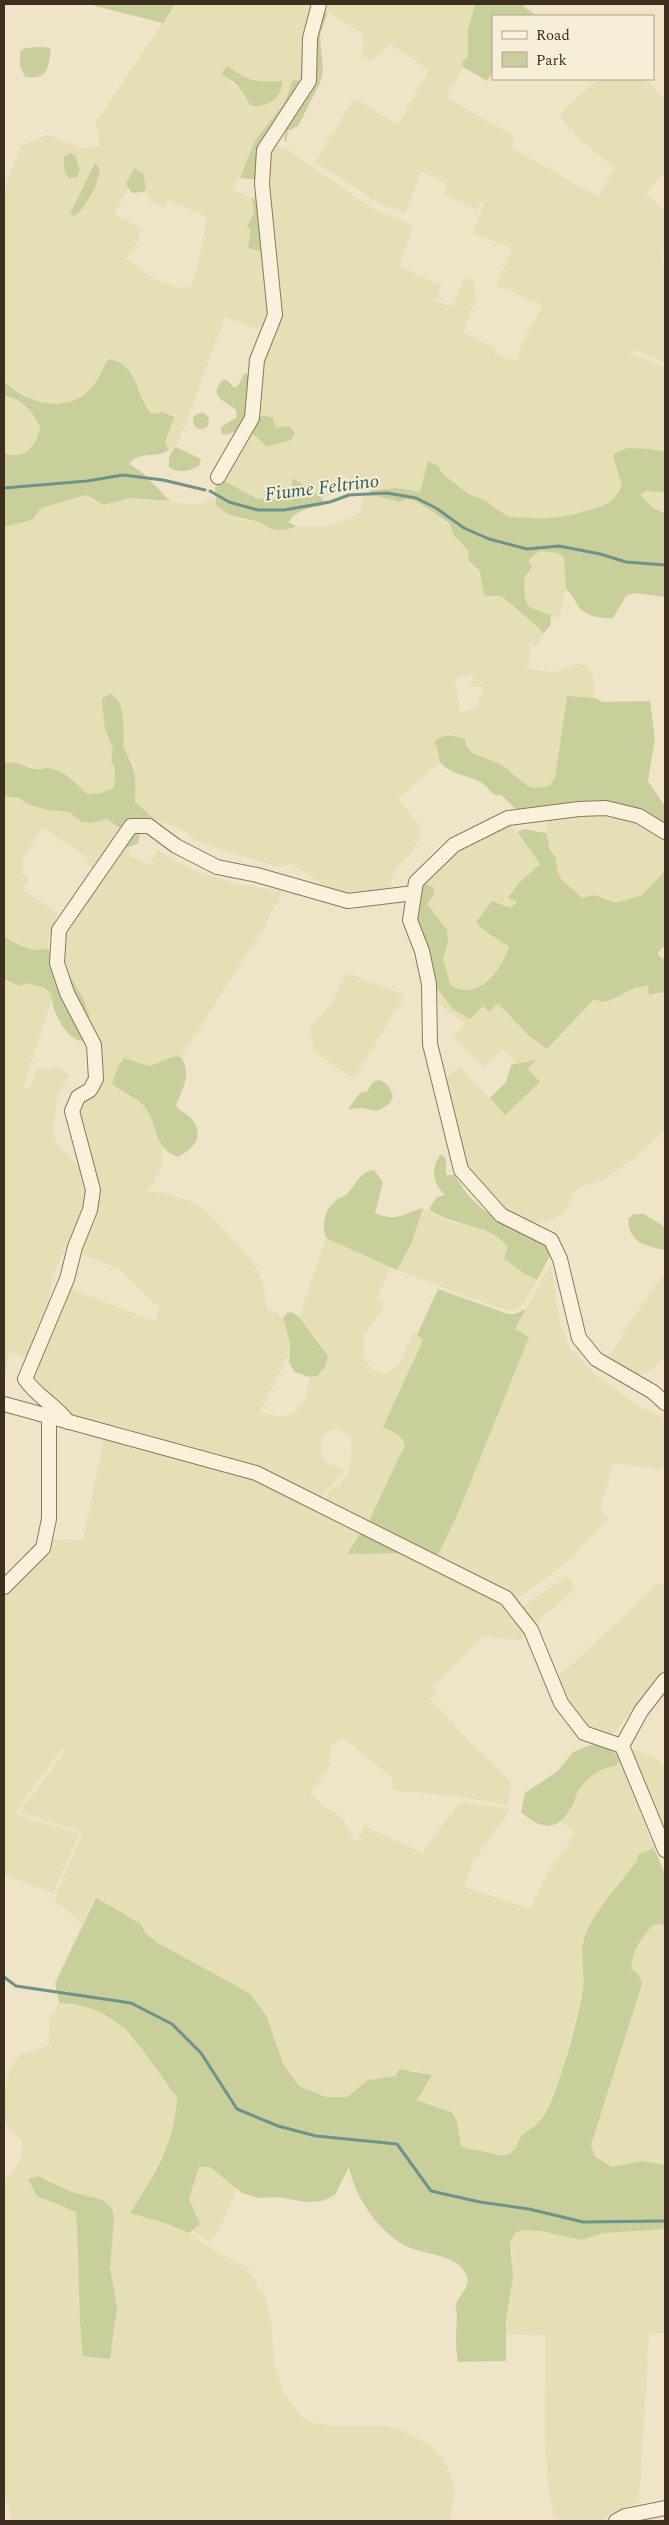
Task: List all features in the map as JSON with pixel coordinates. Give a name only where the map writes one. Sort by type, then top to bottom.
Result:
[{"type":"street","points":[[218,477],[252,418],[257,360],[275,315],[262,184],[264,150],[309,81],[310,38],[319,4]]},
{"type":"street","points":[[665,832],[639,816],[606,808],[579,809],[508,818],[454,845],[416,882],[410,920],[422,951],[429,984],[430,1044],[461,1170],[501,1215],[551,1240],[560,1259],[578,1338],[596,1359],[653,1392],[665,1403]]},
{"type":"street","points":[[68,1422],[59,1410],[33,1391],[25,1379],[67,1279],[75,1248],[90,1210],[93,1190],[72,1111],[78,1097],[90,1090],[96,1079],[94,1045],[67,993],[57,963],[59,930],[131,826],[149,826],[176,846],[217,867],[257,875],[348,901],[414,893]]},
{"type":"street","points":[[4,1404],[256,1473],[506,1598],[531,1630],[561,1703],[584,1733],[622,1746],[665,1850]]},
{"type":"street","points":[[4,1587],[43,1548],[48,1518],[49,1417]]},
{"type":"street","points":[[622,1746],[642,1711],[665,1680]]},
{"type":"street","points":[[616,2521],[625,2516],[665,2508]]},
{"type":"shaded area","points":[[175,4],[316,4],[306,83],[294,81],[285,102],[271,122],[232,189],[252,198],[254,213],[247,225],[251,230],[248,247],[262,252],[270,312],[264,331],[225,317],[185,426],[173,451],[169,450],[165,442],[162,412],[153,414],[145,407],[138,386],[108,359],[92,387],[75,401],[58,405],[36,401],[5,383],[4,189],[22,145],[47,135],[82,148],[100,146],[96,122]],"holes":[[[225,76],[258,82],[282,81],[283,87],[250,105],[245,95]],[[99,166],[100,174],[98,181],[77,214]],[[142,179],[146,188],[144,192],[148,195],[151,203],[164,207],[168,200],[207,217],[197,270],[190,287],[180,288],[154,279],[125,258],[133,250],[143,229],[114,214],[128,189],[126,184]]]},
{"type":"shaded area","points":[[323,4],[475,4],[468,30],[468,57],[462,62],[463,67],[446,97],[515,137],[512,148],[598,197],[615,168],[578,138],[560,116],[562,112],[597,80],[646,80],[665,100],[665,172],[646,193],[665,213],[665,243],[662,264],[665,265],[665,363],[632,349],[630,354],[665,367],[665,452],[628,448],[613,456],[622,486],[616,497],[598,509],[550,520],[509,517],[482,499],[468,494],[443,474],[438,466],[428,462],[420,492],[397,488],[352,489],[322,497],[292,479],[294,485],[289,497],[282,500],[269,500],[245,494],[220,479],[249,430],[267,447],[282,443],[287,426],[279,429],[276,428],[275,423],[255,417],[257,363],[276,314],[265,158],[274,146],[285,148],[373,209],[413,225],[400,267],[441,285],[436,301],[452,307],[465,278],[471,279],[474,282],[476,298],[463,332],[497,349],[495,353],[517,362],[522,343],[543,306],[497,285],[512,248],[472,233],[485,203],[481,202],[477,210],[443,194],[447,184],[421,171],[405,214],[377,202],[315,162],[354,98],[398,125],[429,70],[391,44],[373,59],[362,58],[364,42],[361,33],[329,12],[321,11]]},
{"type":"shaded area","points":[[4,396],[13,398],[29,409],[40,427],[39,439],[32,449],[26,453],[9,455],[4,453]]},
{"type":"shaded area","points":[[646,491],[665,492],[665,513],[653,508],[639,495]]},
{"type":"shaded area","points":[[369,494],[399,502],[407,499],[413,500],[449,524],[454,535],[469,553],[472,564],[477,567],[479,576],[495,597],[500,596],[505,599],[538,627],[543,634],[539,645],[530,645],[527,669],[554,672],[577,664],[584,665],[591,671],[594,679],[595,698],[567,696],[555,778],[549,786],[534,788],[528,786],[500,764],[472,753],[466,745],[465,739],[448,734],[435,749],[440,762],[398,799],[422,829],[414,849],[393,873],[390,891],[354,899],[339,891],[333,891],[292,864],[280,867],[218,849],[194,839],[183,830],[154,819],[143,812],[135,802],[134,764],[123,746],[120,706],[103,706],[105,729],[113,750],[111,760],[115,768],[115,782],[113,788],[101,793],[86,794],[69,777],[58,771],[4,763],[4,527],[32,520],[40,509],[45,507],[86,495],[98,503],[108,505],[111,502],[129,498],[198,505],[214,498],[216,505],[240,520],[250,520],[286,529],[296,526],[332,526],[358,513],[362,507],[363,496]],"holes":[[[473,676],[471,686],[484,687],[474,710],[460,712],[455,678]]]},
{"type":"shaded area","points":[[540,551],[558,553],[564,558],[566,589],[560,616],[557,618],[529,607],[525,599],[524,579],[529,573],[530,558]]},
{"type":"shaded area","points":[[7,794],[48,810],[69,812],[82,822],[92,823],[107,819],[117,824],[121,830],[94,874],[85,856],[42,827],[22,861],[23,874],[29,879],[22,889],[58,914],[51,930],[47,948],[42,950],[27,948],[4,936],[4,796]]},
{"type":"shaded area","points":[[616,812],[652,830],[665,839],[664,872],[642,895],[616,903],[601,897],[588,896],[582,899],[566,885],[557,870],[556,857],[546,839],[547,822],[552,815]]},
{"type":"shaded area","points":[[509,823],[540,864],[519,883],[509,897],[517,902],[510,908],[492,901],[487,910],[483,932],[495,937],[509,947],[495,975],[476,989],[460,989],[451,986],[443,958],[448,943],[447,930],[427,904],[433,888],[423,882],[453,853]]},
{"type":"shaded area","points":[[124,840],[131,857],[150,865],[157,850],[193,870],[237,884],[283,892],[265,926],[181,1057],[172,1057],[150,1066],[130,1058],[128,1093],[135,1096],[150,1116],[162,1148],[163,1165],[152,1185],[146,1191],[169,1194],[189,1201],[206,1211],[253,1261],[263,1283],[266,1306],[283,1318],[290,1343],[288,1355],[260,1412],[276,1416],[287,1416],[296,1411],[307,1396],[309,1377],[317,1376],[324,1349],[299,1317],[326,1238],[391,1266],[377,1300],[383,1303],[382,1310],[364,1335],[364,1355],[370,1369],[386,1374],[399,1365],[414,1331],[423,1340],[383,1427],[403,1439],[406,1445],[367,1525],[325,1504],[329,1491],[342,1482],[349,1471],[351,1438],[340,1429],[328,1431],[322,1438],[320,1450],[326,1463],[343,1469],[342,1475],[324,1492],[321,1503],[192,1449],[113,1424],[109,1429],[88,1423],[63,1411],[29,1378],[66,1287],[154,1321],[160,1308],[118,1268],[75,1252],[90,1215],[74,1112],[97,1080],[71,979],[65,967],[52,954]]},
{"type":"shaded area","points":[[347,973],[405,995],[354,1079],[315,1052],[311,1033],[311,1026],[330,1006]]},
{"type":"shaded area","points":[[4,979],[12,984],[33,983],[51,994],[51,1002],[23,1088],[29,1090],[38,1068],[52,1070],[59,1067],[70,1075],[57,1096],[54,1130],[56,1142],[85,1173],[87,1199],[52,1278],[49,1302],[56,1304],[32,1359],[9,1352],[4,1382]]},
{"type":"shaded area","points":[[434,985],[439,993],[483,1006],[498,1003],[528,1035],[595,999],[606,1002],[614,1000],[632,989],[648,985],[653,996],[665,992],[665,1130],[636,1157],[603,1180],[580,1187],[574,1193],[567,1208],[554,1220],[527,1224],[510,1216],[464,1166],[442,1080],[460,1067],[505,1115],[540,1083],[528,1069],[527,1061],[517,1064],[502,1049],[484,1067],[454,1037],[465,1024],[434,1000]]},
{"type":"shaded area","points":[[423,1208],[440,1218],[460,1225],[469,1225],[503,1240],[508,1247],[506,1256],[515,1268],[537,1280],[523,1305],[515,1310],[504,1310],[397,1270],[412,1242]]},
{"type":"shaded area","points":[[551,1264],[560,1323],[570,1349],[594,1373],[636,1405],[665,1419],[665,1467],[661,1470],[614,1463],[600,1509],[609,1519],[566,1563],[514,1602],[436,1559],[459,1511],[528,1337],[515,1329]]},
{"type":"shaded area","points":[[665,1273],[665,1357],[648,1372],[638,1375],[608,1359],[633,1317]]},
{"type":"shaded area","points":[[105,1434],[265,1480],[362,1531],[348,1554],[403,1553],[447,1573],[505,1608],[526,1634],[520,1640],[484,1636],[432,1687],[437,1693],[430,1698],[467,1739],[511,1781],[508,1805],[462,1797],[392,1790],[393,1778],[348,1742],[341,1739],[330,1748],[330,1765],[311,1793],[319,1803],[341,1817],[357,1844],[364,1826],[422,1853],[460,1802],[511,1809],[473,1861],[465,1887],[530,1909],[548,1873],[576,1833],[561,1822],[572,1808],[579,1791],[593,1775],[605,1767],[616,1766],[622,1758],[627,1780],[654,1848],[638,1855],[637,1861],[593,1920],[585,1935],[582,1950],[583,1988],[561,2077],[540,2122],[521,2137],[515,2149],[505,2156],[496,2157],[482,2151],[468,2150],[461,2146],[453,2113],[417,2100],[431,2075],[412,2070],[396,2076],[368,2080],[347,2097],[326,2097],[299,2086],[283,2064],[249,1993],[158,1943],[95,1898],[82,1924],[54,1899],[83,1832],[19,1812],[65,1752],[62,1748],[14,1814],[79,1834],[53,1893],[4,1875],[4,1590],[46,1539],[83,1540]]},
{"type":"shaded area","points":[[567,1576],[576,1587],[556,1606],[530,1626],[518,1610]]},
{"type":"shaded area","points":[[659,1583],[665,1587],[665,1667],[614,1734],[601,1736],[587,1730],[572,1712],[555,1680]]},
{"type":"shaded area","points":[[626,1747],[656,1758],[665,1767],[665,1839]]},
{"type":"shaded area","points":[[661,1924],[665,1927],[665,2165],[642,2161],[612,2167],[595,2157],[591,2145],[642,1984],[639,1975],[631,1968],[632,1956],[639,1940],[654,1925]]},
{"type":"shaded area","points":[[59,2003],[92,2008],[110,2016],[142,2048],[164,2082],[177,2097],[177,2113],[170,2139],[148,2185],[130,2213],[168,2224],[189,2233],[213,2250],[247,2267],[266,2300],[271,2318],[275,2367],[284,2392],[299,2414],[312,2423],[331,2426],[384,2426],[402,2430],[429,2445],[443,2458],[455,2485],[450,2521],[12,2521],[9,2507],[4,2497],[4,2178],[8,2178],[11,2175],[20,2160],[23,2149],[21,2140],[9,2128],[4,2119],[4,2092],[9,2071],[22,2053],[35,2051],[49,2044],[50,2018]],"holes":[[[46,2178],[72,2192],[103,2200],[111,2280],[78,2312],[80,2264],[76,2211],[55,2205],[35,2189],[31,2182]]]},
{"type":"shaded area","points":[[199,2167],[210,2167],[237,2189],[219,2230],[210,2242],[193,2230],[200,2224],[189,2199]]},
{"type":"shaded area","points":[[639,2229],[665,2229],[665,2333],[649,2334],[639,2502],[618,2510],[601,2521],[558,2521],[553,2514],[548,2482],[545,2437],[546,2335],[506,2334],[513,2256],[510,2243],[515,2233],[522,2230],[541,2231],[582,2240],[603,2233]]},
{"type":"green space","points":[[97,4],[175,4],[163,23],[95,6]]},
{"type":"green space","points":[[475,4],[525,4],[524,7],[536,15],[492,15],[492,73],[487,81],[463,67],[462,62],[468,57],[468,30]]},
{"type":"green space","points":[[321,11],[328,12],[320,35],[323,71],[320,83],[298,126],[288,131],[286,143],[284,138],[287,126],[304,101],[313,40]]},
{"type":"green space","points":[[25,48],[51,48],[46,71],[39,77],[25,77],[20,66],[20,51]]},
{"type":"green space","points":[[227,66],[253,80],[282,81],[280,92],[277,97],[267,104],[250,105],[235,83],[221,75]]},
{"type":"green space","points":[[293,80],[302,81],[258,180],[240,178],[255,141],[285,102]]},
{"type":"green space","points":[[70,153],[75,155],[80,170],[77,177],[68,178],[64,168],[64,157]]},
{"type":"green space","points":[[95,163],[100,169],[97,181],[91,195],[74,216],[70,214]]},
{"type":"green space","points":[[134,168],[143,173],[146,188],[144,192],[132,193],[126,184]]},
{"type":"green space","points":[[252,198],[257,199],[262,252],[248,248],[251,230],[247,226],[254,213]]},
{"type":"green space","points":[[108,359],[126,367],[146,407],[152,414],[162,412],[174,417],[165,442],[169,450],[164,453],[138,457],[129,464],[143,473],[170,501],[129,498],[104,505],[86,495],[45,507],[40,509],[32,520],[4,527],[4,453],[18,455],[29,450],[39,434],[40,427],[34,416],[22,403],[4,396],[4,376],[5,383],[26,396],[37,401],[61,404],[82,396],[92,387]]},
{"type":"green space","points":[[245,373],[251,377],[244,429],[225,435],[221,433],[221,427],[237,417],[236,410],[217,394],[218,386],[223,380],[227,380],[233,387],[237,387]]},
{"type":"green space","points":[[198,413],[204,413],[209,418],[207,427],[198,429],[193,424],[193,418]]},
{"type":"green space","points":[[265,416],[273,418],[276,428],[289,426],[295,433],[291,440],[267,447],[249,430],[255,417]]},
{"type":"green space","points":[[176,447],[201,459],[199,466],[184,471],[169,467],[170,456]]},
{"type":"green space","points":[[628,448],[665,452],[665,492],[646,491],[640,495],[653,508],[665,513],[665,597],[635,593],[626,596],[613,618],[589,614],[578,606],[566,589],[564,558],[558,553],[540,551],[530,558],[529,562],[532,567],[524,579],[525,599],[529,607],[551,615],[550,626],[543,634],[538,627],[505,599],[500,596],[485,596],[479,570],[468,560],[469,552],[454,535],[449,523],[413,500],[407,499],[399,502],[369,494],[371,490],[397,488],[420,492],[428,461],[438,466],[443,474],[468,494],[482,499],[509,517],[562,517],[600,506],[614,498],[622,486],[613,456],[615,453]]},
{"type":"green space","points":[[292,478],[317,493],[325,502],[322,506],[312,507],[295,515],[288,522],[296,526],[291,528],[274,530],[259,522],[226,513],[216,505],[215,488],[220,479],[256,498],[282,500],[292,492]]},
{"type":"green space","points":[[110,693],[118,701],[122,710],[123,746],[134,773],[135,802],[154,819],[151,825],[141,828],[138,844],[125,848],[120,828],[107,819],[92,823],[82,822],[69,812],[48,810],[28,804],[19,798],[4,796],[4,763],[17,763],[36,769],[53,769],[69,777],[87,794],[101,793],[113,788],[115,768],[111,760],[113,749],[105,729],[102,703],[102,699]]},
{"type":"green space","points":[[567,696],[595,698],[602,702],[650,701],[655,739],[648,781],[664,805],[665,826],[646,813],[519,812],[501,795],[492,793],[477,780],[450,770],[440,762],[435,741],[442,736],[453,736],[465,739],[466,745],[472,753],[500,764],[528,786],[534,788],[549,786],[555,778]]},
{"type":"green space","points":[[524,829],[546,833],[550,849],[556,858],[557,870],[562,880],[582,898],[594,895],[616,903],[642,895],[664,872],[665,857],[665,945],[658,953],[662,959],[665,958],[665,992],[649,995],[648,985],[632,989],[610,1001],[605,1002],[594,999],[547,1049],[528,1035],[498,1003],[489,1012],[483,1006],[470,1019],[453,1009],[434,985],[415,920],[420,885],[423,882],[434,888],[434,894],[427,904],[447,930],[448,943],[443,958],[451,986],[471,989],[488,981],[495,974],[509,947],[487,933],[476,922],[492,901],[510,908],[517,902],[508,898],[519,883],[540,864],[517,832]]},
{"type":"green space","points":[[4,936],[30,949],[41,950],[47,948],[63,967],[79,991],[90,1017],[91,1029],[88,1041],[80,1041],[67,1032],[54,1009],[51,994],[44,988],[26,983],[19,986],[4,979]]},
{"type":"green space","points":[[172,1057],[181,1057],[186,1069],[185,1081],[176,1105],[190,1117],[195,1124],[198,1135],[193,1145],[178,1157],[171,1154],[162,1145],[146,1109],[137,1100],[112,1083],[124,1058],[150,1066]]},
{"type":"green space","points":[[536,1060],[528,1069],[540,1082],[505,1115],[490,1098],[506,1082],[511,1065]]},
{"type":"green space","points":[[379,1080],[387,1085],[391,1091],[393,1097],[389,1104],[377,1111],[362,1108],[348,1109],[360,1093],[367,1091],[373,1082]]},
{"type":"green space","points":[[440,1155],[443,1155],[446,1160],[446,1175],[455,1175],[472,1199],[483,1209],[507,1225],[547,1244],[552,1252],[537,1280],[504,1259],[508,1247],[491,1233],[438,1215],[429,1209],[437,1197],[445,1195],[437,1186],[434,1176],[435,1165]]},
{"type":"green space","points":[[374,1170],[383,1182],[375,1213],[395,1217],[423,1208],[412,1242],[397,1270],[326,1238],[324,1221],[330,1207],[347,1194],[359,1178],[365,1173]]},
{"type":"green space","points":[[634,1214],[644,1214],[665,1227],[665,1250],[645,1245],[635,1238],[631,1233],[628,1219]]},
{"type":"green space","points":[[438,1289],[508,1314],[515,1314],[526,1309],[515,1329],[529,1337],[459,1511],[436,1559],[367,1525],[405,1445],[399,1436],[383,1427],[423,1340],[417,1335]]},
{"type":"green space","points":[[292,1312],[299,1317],[328,1356],[325,1367],[317,1376],[309,1377],[295,1372],[289,1363],[290,1343],[283,1318],[287,1313]]},
{"type":"green space","points":[[362,1531],[403,1553],[347,1554]]},
{"type":"green space","points":[[589,1745],[603,1745],[622,1758],[616,1766],[595,1773],[586,1781],[579,1790],[566,1816],[560,1822],[548,1826],[541,1825],[521,1812],[525,1793],[558,1771],[572,1753]]},
{"type":"green space","points":[[654,1848],[665,1874],[665,1927],[661,1924],[653,1925],[641,1939],[636,1949],[631,1968],[639,1975],[642,1984],[591,2145],[595,2157],[612,2167],[642,2161],[665,2165],[665,2229],[603,2233],[582,2240],[541,2231],[522,2230],[515,2233],[510,2243],[513,2276],[506,2321],[506,2361],[458,2362],[456,2306],[466,2287],[466,2274],[454,2262],[410,2248],[384,2229],[375,2220],[362,2200],[356,2189],[349,2167],[335,2195],[323,2201],[306,2202],[278,2197],[258,2198],[242,2193],[210,2167],[199,2167],[189,2199],[200,2224],[189,2233],[168,2224],[130,2213],[155,2173],[168,2144],[176,2113],[177,2097],[130,2034],[116,2022],[101,2013],[82,2006],[59,2003],[55,1983],[96,1898],[141,1924],[145,1933],[158,1943],[249,1993],[266,2015],[283,2064],[299,2086],[326,2097],[347,2097],[368,2080],[396,2076],[399,2069],[432,2075],[417,2100],[453,2113],[457,2122],[461,2146],[464,2148],[496,2155],[505,2155],[509,2154],[516,2147],[521,2136],[539,2122],[546,2112],[559,2079],[581,2001],[583,1989],[582,1949],[589,1927],[637,1861],[638,1855]]},
{"type":"green space","points":[[38,2176],[72,2192],[103,2200],[112,2209],[114,2218],[110,2269],[117,2307],[110,2359],[83,2356],[76,2212],[37,2196],[28,2179]]},
{"type":"waterway","name":"Fiume Feltrino","points":[[4,488],[87,481],[123,475],[163,480],[205,490]]},
{"type":"waterway","name":"Fiume Feltrino","points":[[210,491],[229,502],[258,510],[284,510],[330,502],[349,495],[387,493],[416,498],[436,508],[464,528],[489,539],[527,549],[559,546],[600,554],[626,562],[665,565]]},
{"type":"waterway","points":[[4,1977],[16,1986],[131,2003],[172,2024],[201,2053],[237,2109],[278,2126],[316,2136],[397,2144],[431,2191],[480,2202],[529,2209],[583,2222],[665,2221]]}]
